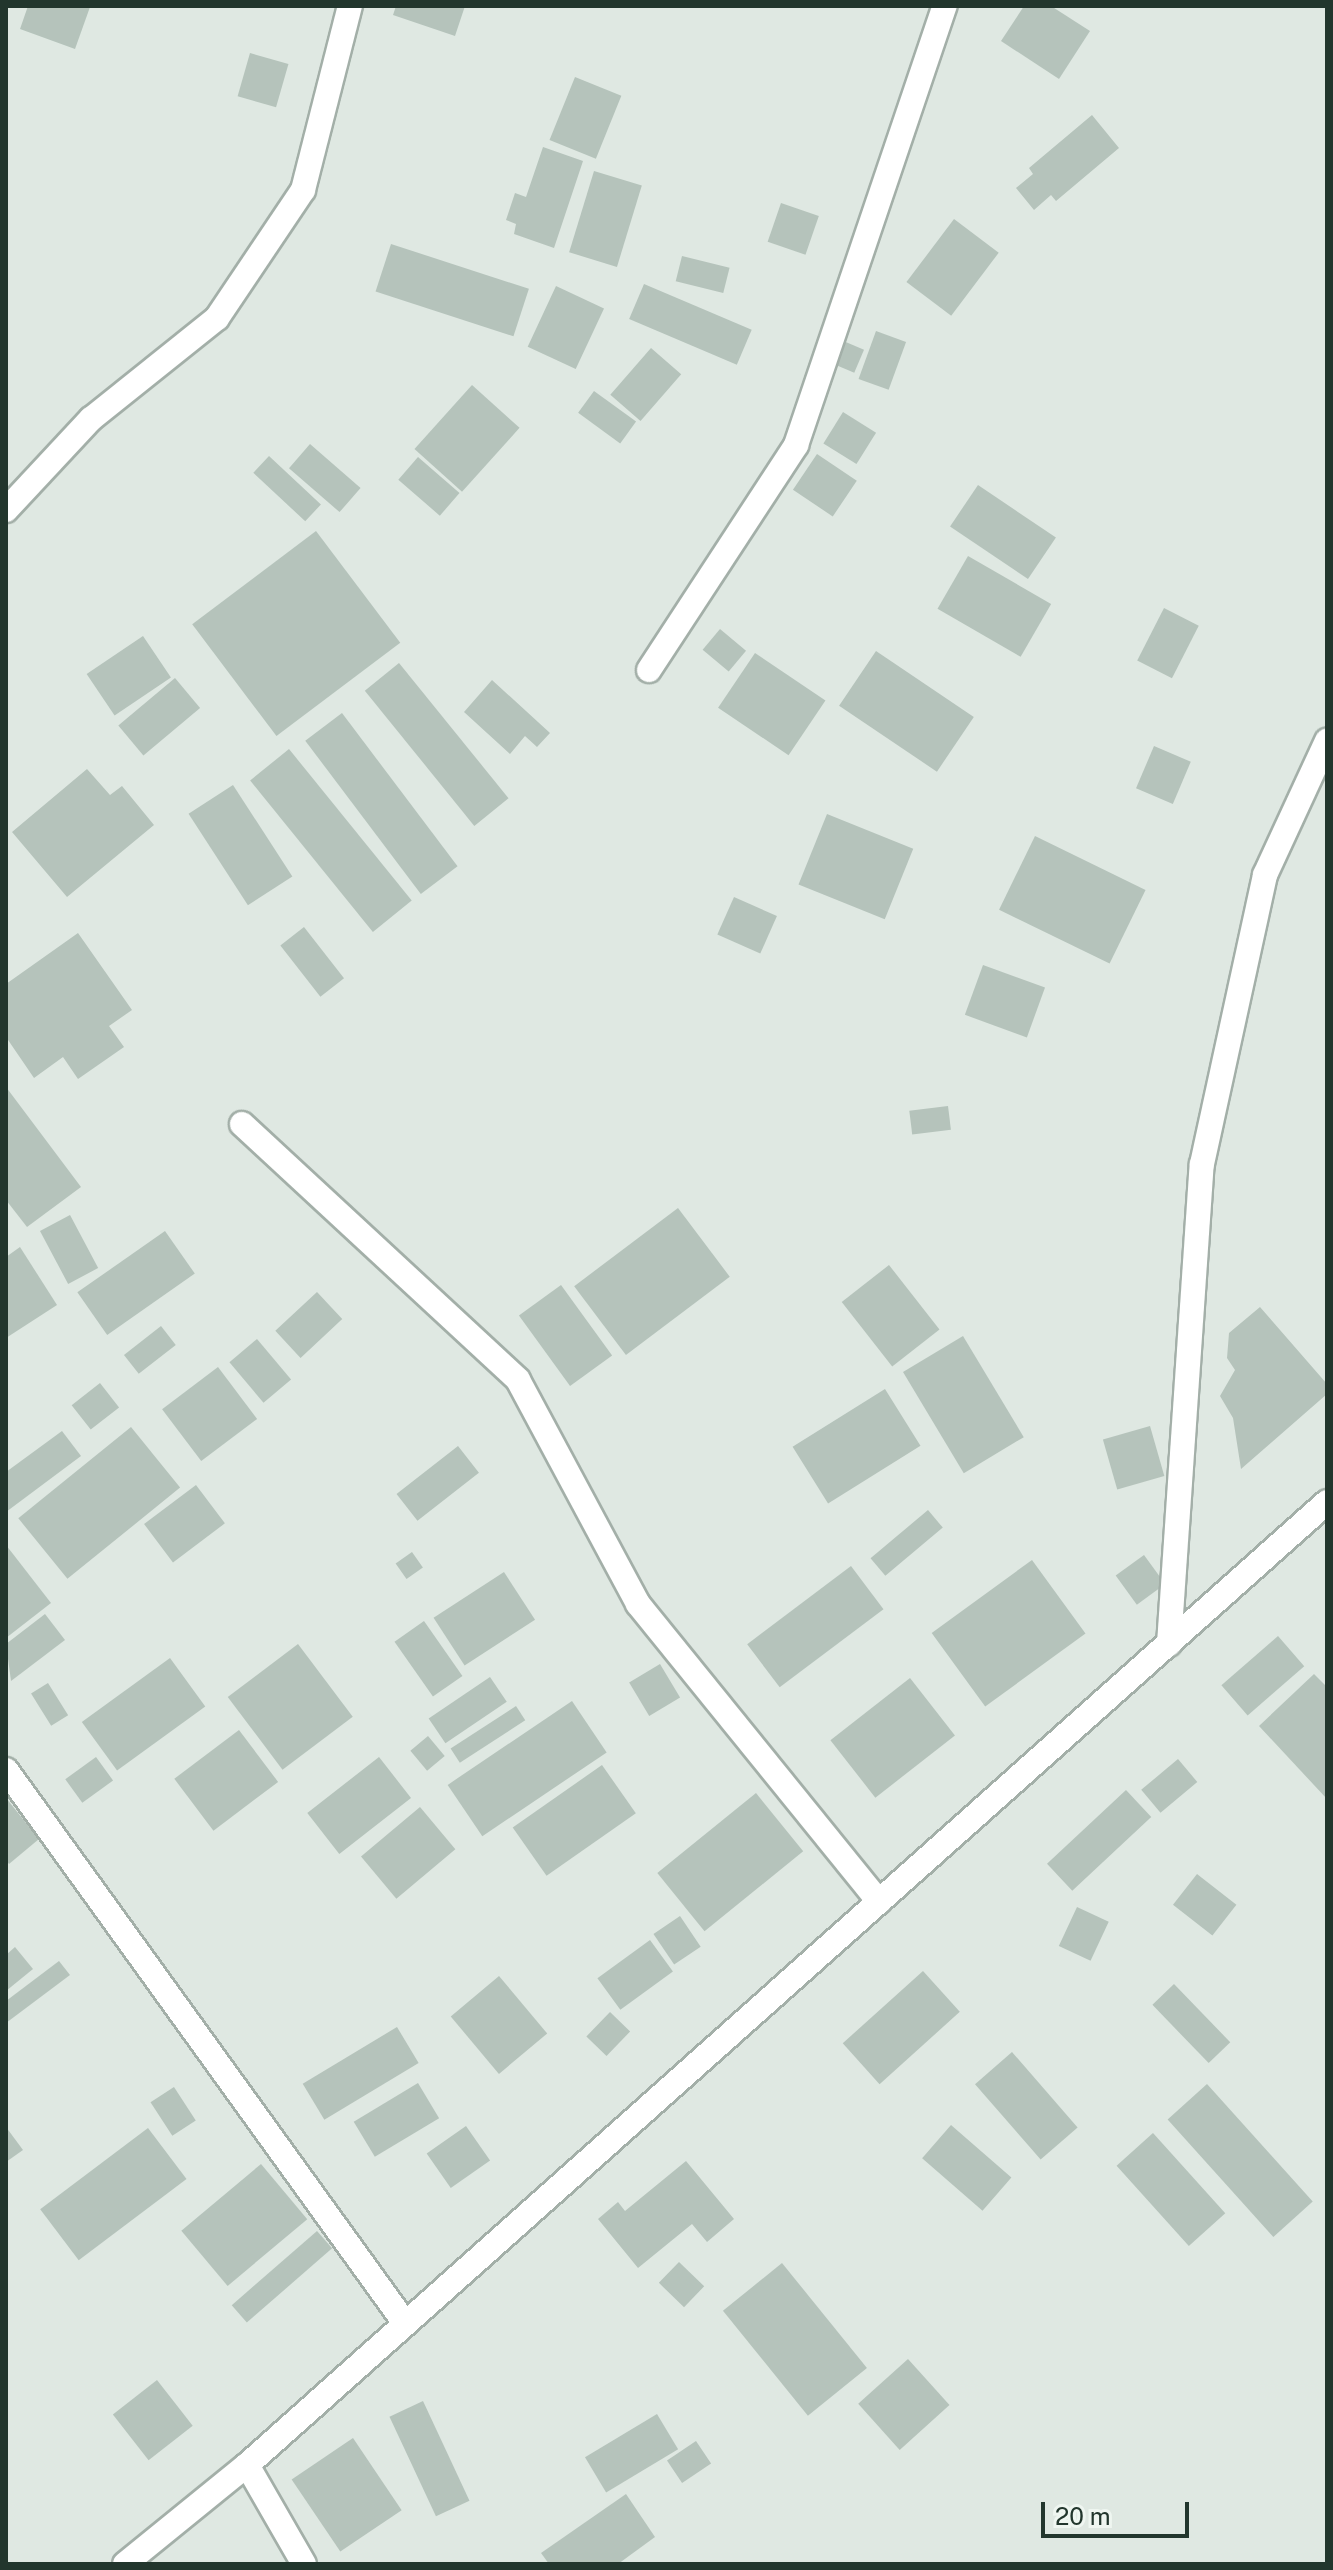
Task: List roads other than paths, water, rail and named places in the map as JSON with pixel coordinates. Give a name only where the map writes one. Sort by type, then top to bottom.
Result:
[{"type":"street","points":[[6,510],[91,419],[217,318],[303,190],[350,6]]},
{"type":"street","points":[[649,670],[796,445],[945,6]]},
{"type":"street","points":[[1169,1644],[1202,1164],[1265,875],[1327,741]]},
{"type":"street","points":[[242,1124],[518,1380],[638,1604],[879,1902]]},
{"type":"street","points":[[125,2564],[247,2465],[1327,1502]]},
{"type":"street","points":[[6,1770],[405,2323]]},
{"type":"street","points":[[247,2465],[304,2564]]}]
